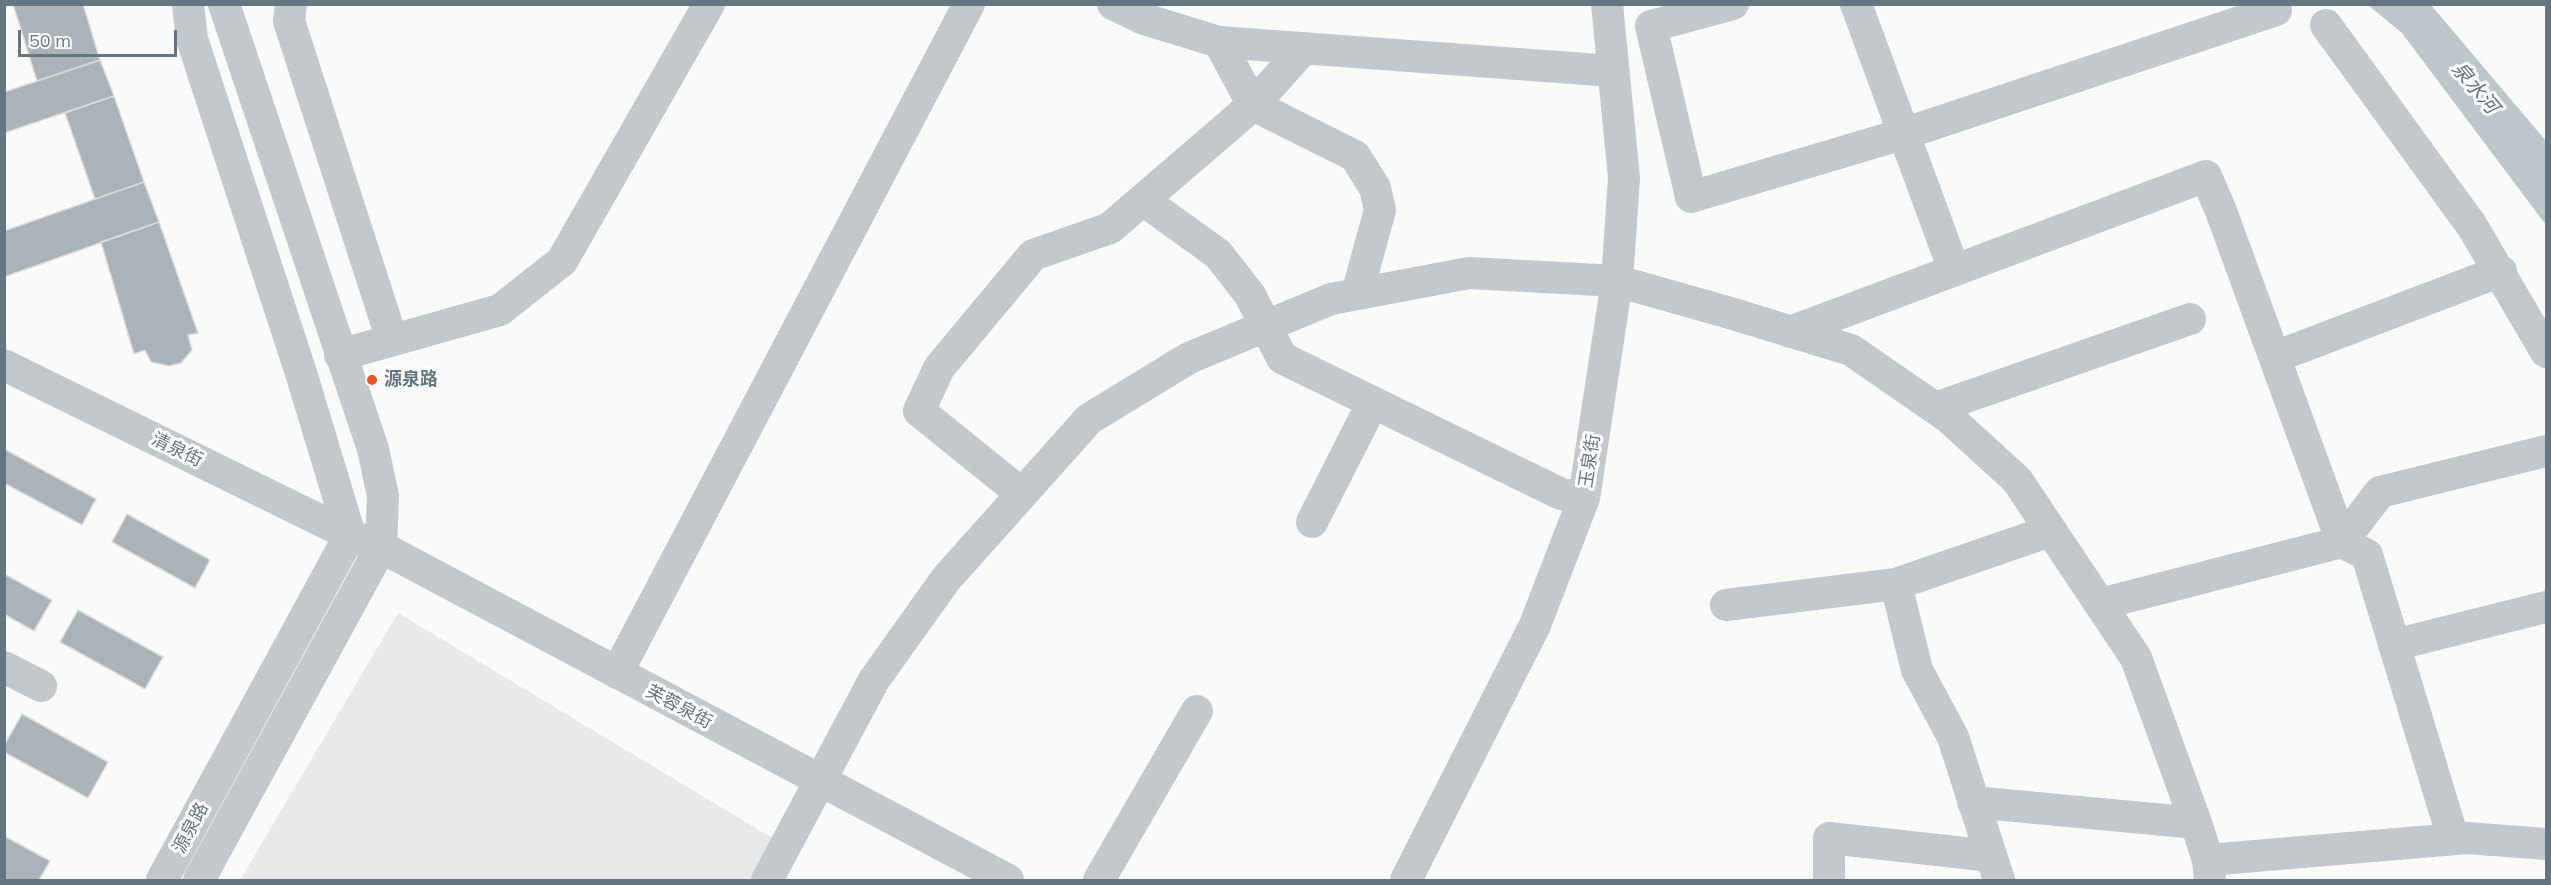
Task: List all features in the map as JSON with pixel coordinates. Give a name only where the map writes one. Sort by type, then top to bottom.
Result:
[{"type":"street","points":[[188,4],[192,39],[301,373],[350,535]]},
{"type":"street","name":"源泉路","points":[[200,880],[381,547],[383,496],[375,458],[224,4]]},
{"type":"street","points":[[291,4],[289,21],[392,340]]},
{"type":"street","points":[[340,355],[500,310],[562,261],[709,4]]},
{"type":"street","points":[[617,673],[969,4]]},
{"type":"street","points":[[1113,4],[1144,19],[1219,42],[1613,71]]},
{"type":"street","name":"玉泉街","points":[[1406,880],[1535,625],[1584,498],[1617,281],[1624,178],[1607,4]]},
{"type":"street","points":[[1733,4],[1651,26],[1691,197],[1903,134],[2276,10],[2268,4]]},
{"type":"street","points":[[1856,4],[1953,270]]},
{"type":"street","points":[[2326,25],[2472,226],[2501,271],[2547,352]]},
{"type":"street","points":[[1219,42],[1253,105],[1355,156],[1376,188],[1380,210],[1357,294]]},
{"type":"street","points":[[1023,494],[919,411],[939,368],[1033,255],[1110,228],[1253,105],[1304,48]]},
{"type":"street","points":[[1791,332],[2206,176],[2342,542],[2367,555],[2453,838]]},
{"type":"street","points":[[1143,200],[1218,254],[1250,295],[1282,358],[1561,494],[1584,498]]},
{"type":"street","points":[[2275,357],[2501,271]]},
{"type":"street","points":[[767,880],[874,680],[946,579],[1089,420],[1189,358],[1331,299],[1469,273],[1617,281],[1851,350],[1935,408],[2017,480],[2136,658],[2196,823],[2209,870],[2453,838],[2547,844]]},
{"type":"street","points":[[1935,408],[2190,319]]},
{"type":"street","name":"清泉街","points":[[4,365],[350,535]]},
{"type":"street","points":[[1312,522],[1373,402]]},
{"type":"street","points":[[2100,604],[2342,542],[2380,492],[2547,451]]},
{"type":"street","points":[[1726,605],[1896,584],[2050,531]]},
{"type":"street","name":"芙蓉泉街","points":[[350,535],[381,547],[1008,880]]},
{"type":"street","name":"源泉路","points":[[162,880],[350,535]]},
{"type":"street","points":[[1829,880],[1829,838],[1995,868],[1953,737],[1917,670],[1896,584]]},
{"type":"street","points":[[2394,645],[2547,607]]},
{"type":"street","points":[[4,667],[41,686]]},
{"type":"street","points":[[1099,880],[1197,711]]},
{"type":"street","points":[[1973,802],[2196,823]]},
{"type":"shaded area","points":[[398,613],[779,842],[755,880],[240,880]]},
{"type":"water","name":"泉水河","points":[[2368,5],[2431,5],[2546,141],[2546,225],[2402,33]]},
{"type":"building","points":[[13,4],[83,4],[100,60],[37,81]]},
{"type":"building","points":[[100,60],[114,96],[4,133],[4,92]]},
{"type":"building","points":[[114,96],[144,182],[95,199],[65,113]]},
{"type":"building","points":[[144,182],[159,222],[4,277],[4,231]]},
{"type":"building","points":[[159,222],[198,333],[188,335],[192,350],[181,363],[169,366],[151,362],[145,350],[134,354],[101,242]]},
{"type":"building","points":[[4,449],[96,499],[82,525],[4,483]]},
{"type":"building","points":[[127,514],[210,560],[195,588],[112,542]]},
{"type":"building","points":[[4,574],[52,600],[34,631],[4,614]]},
{"type":"building","points":[[78,610],[163,657],[145,689],[60,642]]},
{"type":"building","points":[[22,714],[108,762],[88,798],[4,752],[4,746]]},
{"type":"building","points":[[4,836],[50,861],[39,880],[4,880]]},
{"type":"place","name":"源泉路","points":[[372,380]]}]
